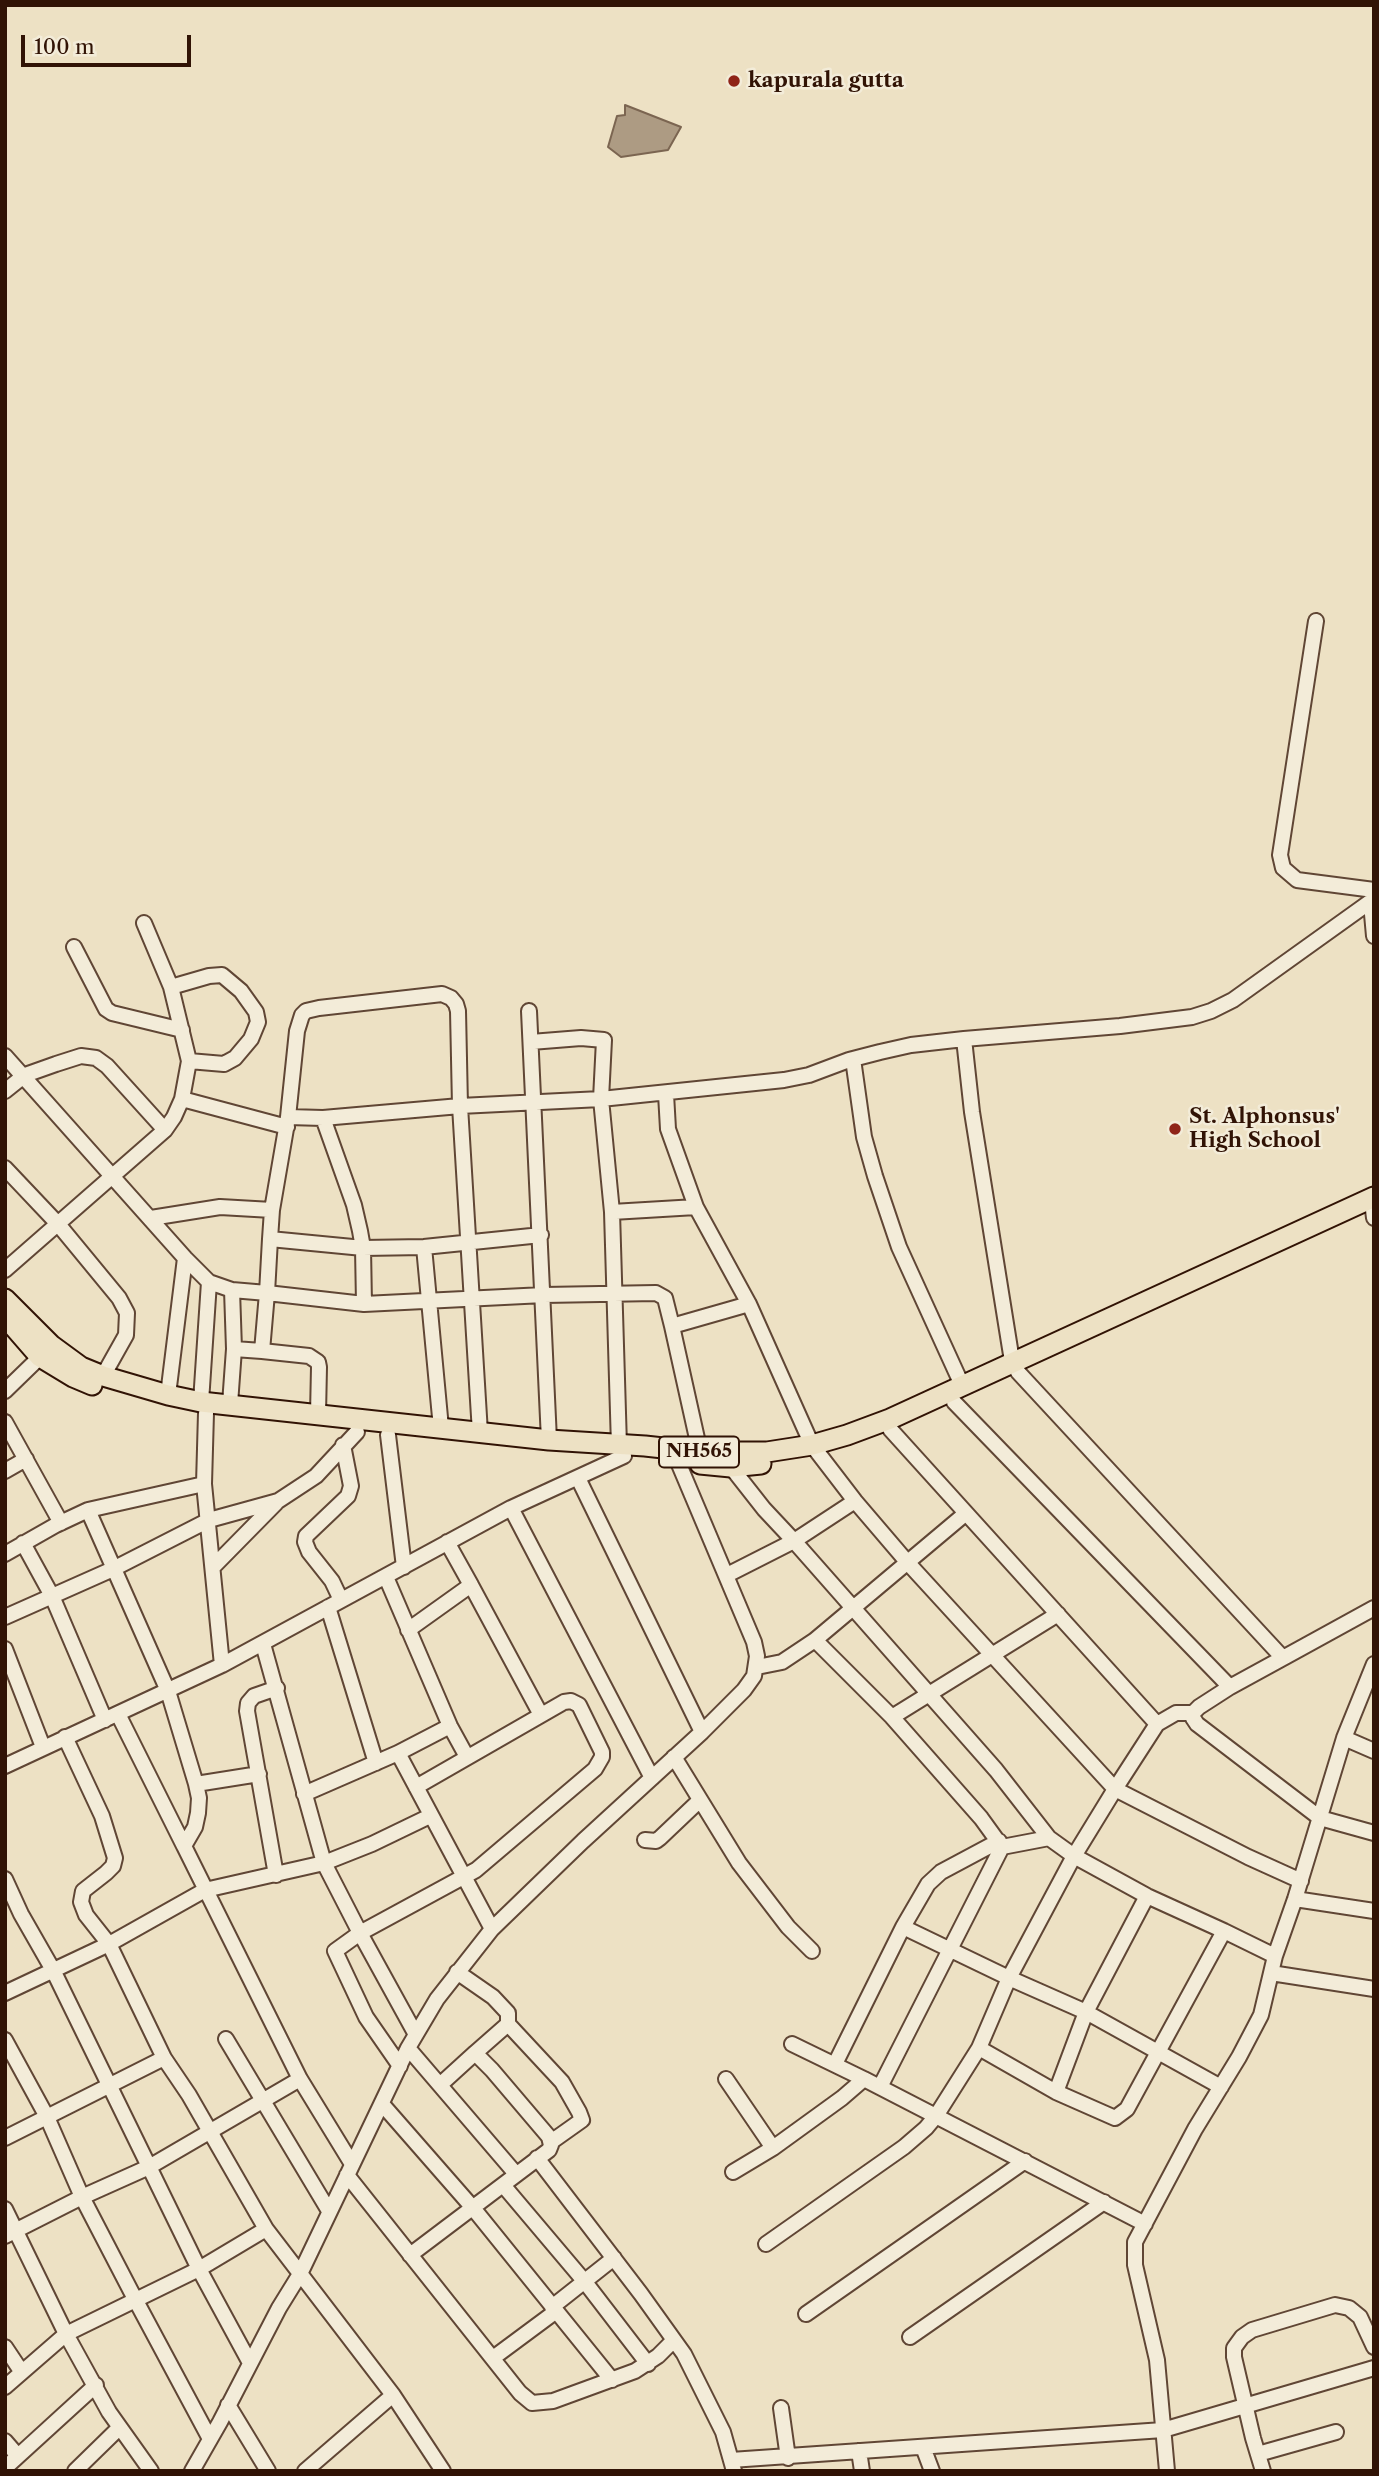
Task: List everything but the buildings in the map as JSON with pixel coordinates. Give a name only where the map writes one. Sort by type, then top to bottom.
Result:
[{"type":"highway","name":"NH565","points":[[5,1298],[51,1345],[81,1367],[103,1377],[204,1407],[350,1438],[388,1435],[622,1451],[645,1446],[700,1452],[815,1450],[852,1446],[890,1429],[1015,1366],[1374,1197]]},
{"type":"highway","name":"NH565","points":[[1015,1366],[1373,1209]]},
{"type":"highway","name":"NH565","points":[[5,1317],[40,1357],[73,1377],[98,1387],[164,1405],[204,1407],[230,1404],[549,1440],[678,1462],[731,1467],[777,1463],[958,1394]]},
{"type":"street","points":[[1316,621],[1280,856],[1283,868],[1297,880],[1374,890],[1374,936]]},
{"type":"street","points":[[183,1099],[287,1122],[460,1106],[666,1094],[809,1075],[853,1059],[911,1045],[1192,1017],[1212,1011],[1233,1000],[1374,900]]},
{"type":"street","points":[[5,1270],[164,1130],[183,1099],[189,1061],[171,988],[144,923]]},
{"type":"street","points":[[74,947],[106,1009],[112,1013],[182,1030]]},
{"type":"street","points":[[171,988],[209,976],[222,975],[241,990],[256,1012],[258,1022],[251,1040],[235,1058],[224,1064],[189,1061]]},
{"type":"street","points":[[262,1351],[272,1210],[302,1014],[306,1011],[442,994],[456,1004],[458,1012],[460,1106],[480,1433]]},
{"type":"street","points":[[529,1011],[549,1440]]},
{"type":"street","points":[[5,1766],[222,1665],[511,1508],[578,1478],[622,1451],[612,1212],[601,1099],[604,1040],[581,1038],[531,1042]]},
{"type":"street","points":[[964,1039],[972,1112],[1015,1366],[1283,1658]]},
{"type":"street","points":[[5,1056],[25,1075],[209,1282],[232,1290],[364,1304],[429,1303],[544,1295],[662,1295],[672,1326],[700,1452]]},
{"type":"street","points":[[5,1091],[25,1075],[81,1056],[96,1058],[107,1066],[164,1130]]},
{"type":"street","points":[[853,1059],[862,1126],[875,1176],[958,1394],[1230,1687]]},
{"type":"street","points":[[666,1094],[668,1129],[696,1207],[749,1304],[815,1450],[855,1501],[908,1563],[1115,1789],[1301,1881]]},
{"type":"street","points":[[323,1118],[354,1205],[363,1248],[364,1304]]},
{"type":"street","points":[[5,1168],[58,1224],[119,1298],[127,1313],[126,1335],[103,1377]]},
{"type":"street","points":[[151,1218],[220,1207],[272,1210]]},
{"type":"street","points":[[612,1212],[696,1207]]},
{"type":"street","points":[[1373,1209],[1374,1218]]},
{"type":"street","points":[[270,1239],[363,1248],[424,1247],[541,1236]]},
{"type":"street","points":[[424,1247],[441,1428]]},
{"type":"street","points":[[168,1395],[185,1258]]},
{"type":"street","points":[[209,1282],[204,1484],[222,1665]]},
{"type":"street","points":[[230,1404],[234,1349],[232,1290]]},
{"type":"street","points":[[672,1326],[749,1304]]},
{"type":"street","points":[[234,1349],[309,1356],[318,1362],[318,1414]]},
{"type":"street","points":[[5,1391],[40,1357]]},
{"type":"street","points":[[5,1422],[61,1523]]},
{"type":"street","points":[[890,1429],[1157,1724]]},
{"type":"street","points":[[388,1435],[404,1567]]},
{"type":"street","points":[[213,1567],[278,1500],[316,1476],[350,1438]]},
{"type":"street","points":[[350,1438],[351,1486],[348,1496],[306,1536],[305,1542],[327,1573],[376,1763]]},
{"type":"street","points":[[5,1471],[26,1459]]},
{"type":"street","points":[[192,2471],[300,2274],[408,2048],[437,1999],[492,1929],[702,1731],[744,1690],[754,1676],[757,1667],[754,1642],[678,1462]]},
{"type":"street","points":[[731,1467],[764,1509],[996,1770],[1049,1838],[1074,1856],[1147,1896],[1275,1956]]},
{"type":"street","points":[[578,1478],[702,1731]]},
{"type":"street","points":[[5,1554],[88,1510],[204,1484]]},
{"type":"street","points":[[5,1617],[113,1569],[209,1520],[278,1500]]},
{"type":"street","points":[[727,1575],[794,1541],[855,1501]]},
{"type":"street","points":[[511,1508],[652,1778]]},
{"type":"street","points":[[88,1510],[168,1691],[195,1784],[199,1798],[198,1813],[195,1827],[184,1846]]},
{"type":"street","points":[[757,1667],[782,1662],[815,1640],[965,1514]]},
{"type":"street","points":[[447,1542],[541,1715]]},
{"type":"street","points":[[23,1543],[111,1717],[184,1846],[300,2079],[349,2170],[410,2255],[520,2393],[532,2403],[553,2401],[612,2381],[648,2364],[674,2340]]},
{"type":"street","points":[[386,1577],[450,1726],[467,1757]]},
{"type":"street","points":[[408,1630],[471,1585]]},
{"type":"street","points":[[766,2244],[904,2147],[936,2116],[979,2048],[1009,1978],[1074,1856],[1157,1724],[1176,1713],[1193,1713],[1230,1687],[1374,1608]]},
{"type":"street","points":[[892,1717],[1058,1614]]},
{"type":"street","points":[[815,1640],[892,1717],[1000,1844],[1001,1854],[880,2087]]},
{"type":"street","points":[[263,1644],[324,1863],[415,2034]]},
{"type":"street","points":[[5,1649],[11,1680],[43,1747]]},
{"type":"street","points":[[1167,2471],[1157,2360],[1135,2265],[1135,2242],[1195,2129],[1261,2015],[1275,1956],[1301,1881],[1344,1738],[1369,1686],[1374,1664]]},
{"type":"street","points":[[276,1688],[254,1696],[248,1703],[247,1711],[276,1875]]},
{"type":"street","points":[[400,2066],[366,2017],[335,1954],[337,1948],[464,1878],[493,1857],[600,1762],[602,1752],[576,1702],[564,1702],[415,1787]]},
{"type":"street","points":[[1193,1713],[1197,1724],[1320,1818],[1374,1833]]},
{"type":"street","points":[[304,1794],[398,1753],[450,1726]]},
{"type":"street","points":[[65,1737],[102,1815],[116,1858],[113,1866],[80,1896],[86,1914],[109,1944],[163,2059],[210,2132],[266,2229],[393,2395],[443,2471]]},
{"type":"street","points":[[1344,1738],[1374,1751]]},
{"type":"street","points":[[398,1753],[492,1929]]},
{"type":"street","points":[[674,1757],[747,1873],[788,1927],[812,1951]]},
{"type":"street","points":[[195,1784],[259,1773]]},
{"type":"street","points":[[645,1840],[656,1841],[701,1800]]},
{"type":"street","points":[[5,1993],[109,1944],[205,1890],[324,1863],[372,1844],[430,1815]]},
{"type":"street","points":[[835,2064],[921,1893],[941,1872],[1000,1844],[1049,1838]]},
{"type":"street","points":[[5,1879],[21,1914],[53,1970],[199,2269],[250,2363]]},
{"type":"street","points":[[1056,2092],[1086,2012],[1147,1896]]},
{"type":"street","points":[[1295,1899],[1374,1911]]},
{"type":"street","points":[[903,1927],[1086,2012],[1221,2087]]},
{"type":"street","points":[[979,2048],[1056,2092],[1115,2118],[1127,2109],[1224,1931]]},
{"type":"street","points":[[410,2255],[549,2150],[551,2142],[582,2120],[562,2082],[508,2024],[508,2013],[504,2007],[457,1972]]},
{"type":"street","points":[[1271,1973],[1374,1989]]},
{"type":"street","points":[[441,2084],[508,2024]]},
{"type":"street","points":[[5,2039],[47,2117],[82,2197],[210,2439]]},
{"type":"street","points":[[226,2039],[329,2211]]},
{"type":"street","points":[[792,2044],[1145,2224]]},
{"type":"street","points":[[408,2048],[516,2174]]},
{"type":"street","points":[[475,2053],[551,2142]]},
{"type":"street","points":[[5,2138],[163,2059]]},
{"type":"street","points":[[11,2234],[149,2166],[300,2079]]},
{"type":"street","points":[[733,2172],[773,2148],[864,2079]]},
{"type":"street","points":[[726,2080],[773,2148]]},
{"type":"street","points":[[382,2104],[473,2208],[612,2381]]},
{"type":"street","points":[[537,2158],[684,2354],[723,2432],[732,2466],[859,2451],[1163,2430],[1374,2368]]},
{"type":"street","points":[[806,2314],[1025,2161]]},
{"type":"street","points":[[503,2185],[585,2282],[648,2364]]},
{"type":"street","points":[[910,2337],[1104,2202]]},
{"type":"street","points":[[5,2209],[11,2234],[66,2334],[119,2428],[151,2471]]},
{"type":"street","points":[[5,2387],[66,2334],[199,2269],[266,2229]]},
{"type":"street","points":[[493,2358],[614,2258]]},
{"type":"street","points":[[1263,2471],[1234,2357],[1234,2348],[1242,2337],[1252,2330],[1335,2305],[1349,2308],[1360,2317],[1374,2347]]},
{"type":"street","points":[[5,2347],[21,2371]]},
{"type":"street","points":[[5,2468],[96,2385]]},
{"type":"street","points":[[305,2471],[393,2395]]},
{"type":"street","points":[[228,2405],[268,2471]]},
{"type":"street","points":[[781,2408],[788,2458]]},
{"type":"street","points":[[75,2471],[119,2428]]},
{"type":"street","points":[[1258,2454],[1336,2432]]},
{"type":"street","points":[[5,2441],[18,2456]]},
{"type":"street","points":[[923,2447],[932,2471]]},
{"type":"street","points":[[859,2451],[862,2471]]},
{"type":"shaded area","points":[[625,105],[681,127],[668,150],[621,157],[608,147],[617,116],[625,115]]},
{"type":"place","name":"kapurala gutta","points":[[734,81]]},
{"type":"place","name":"St. Alphonsus' High School","points":[[1175,1129]]}]
